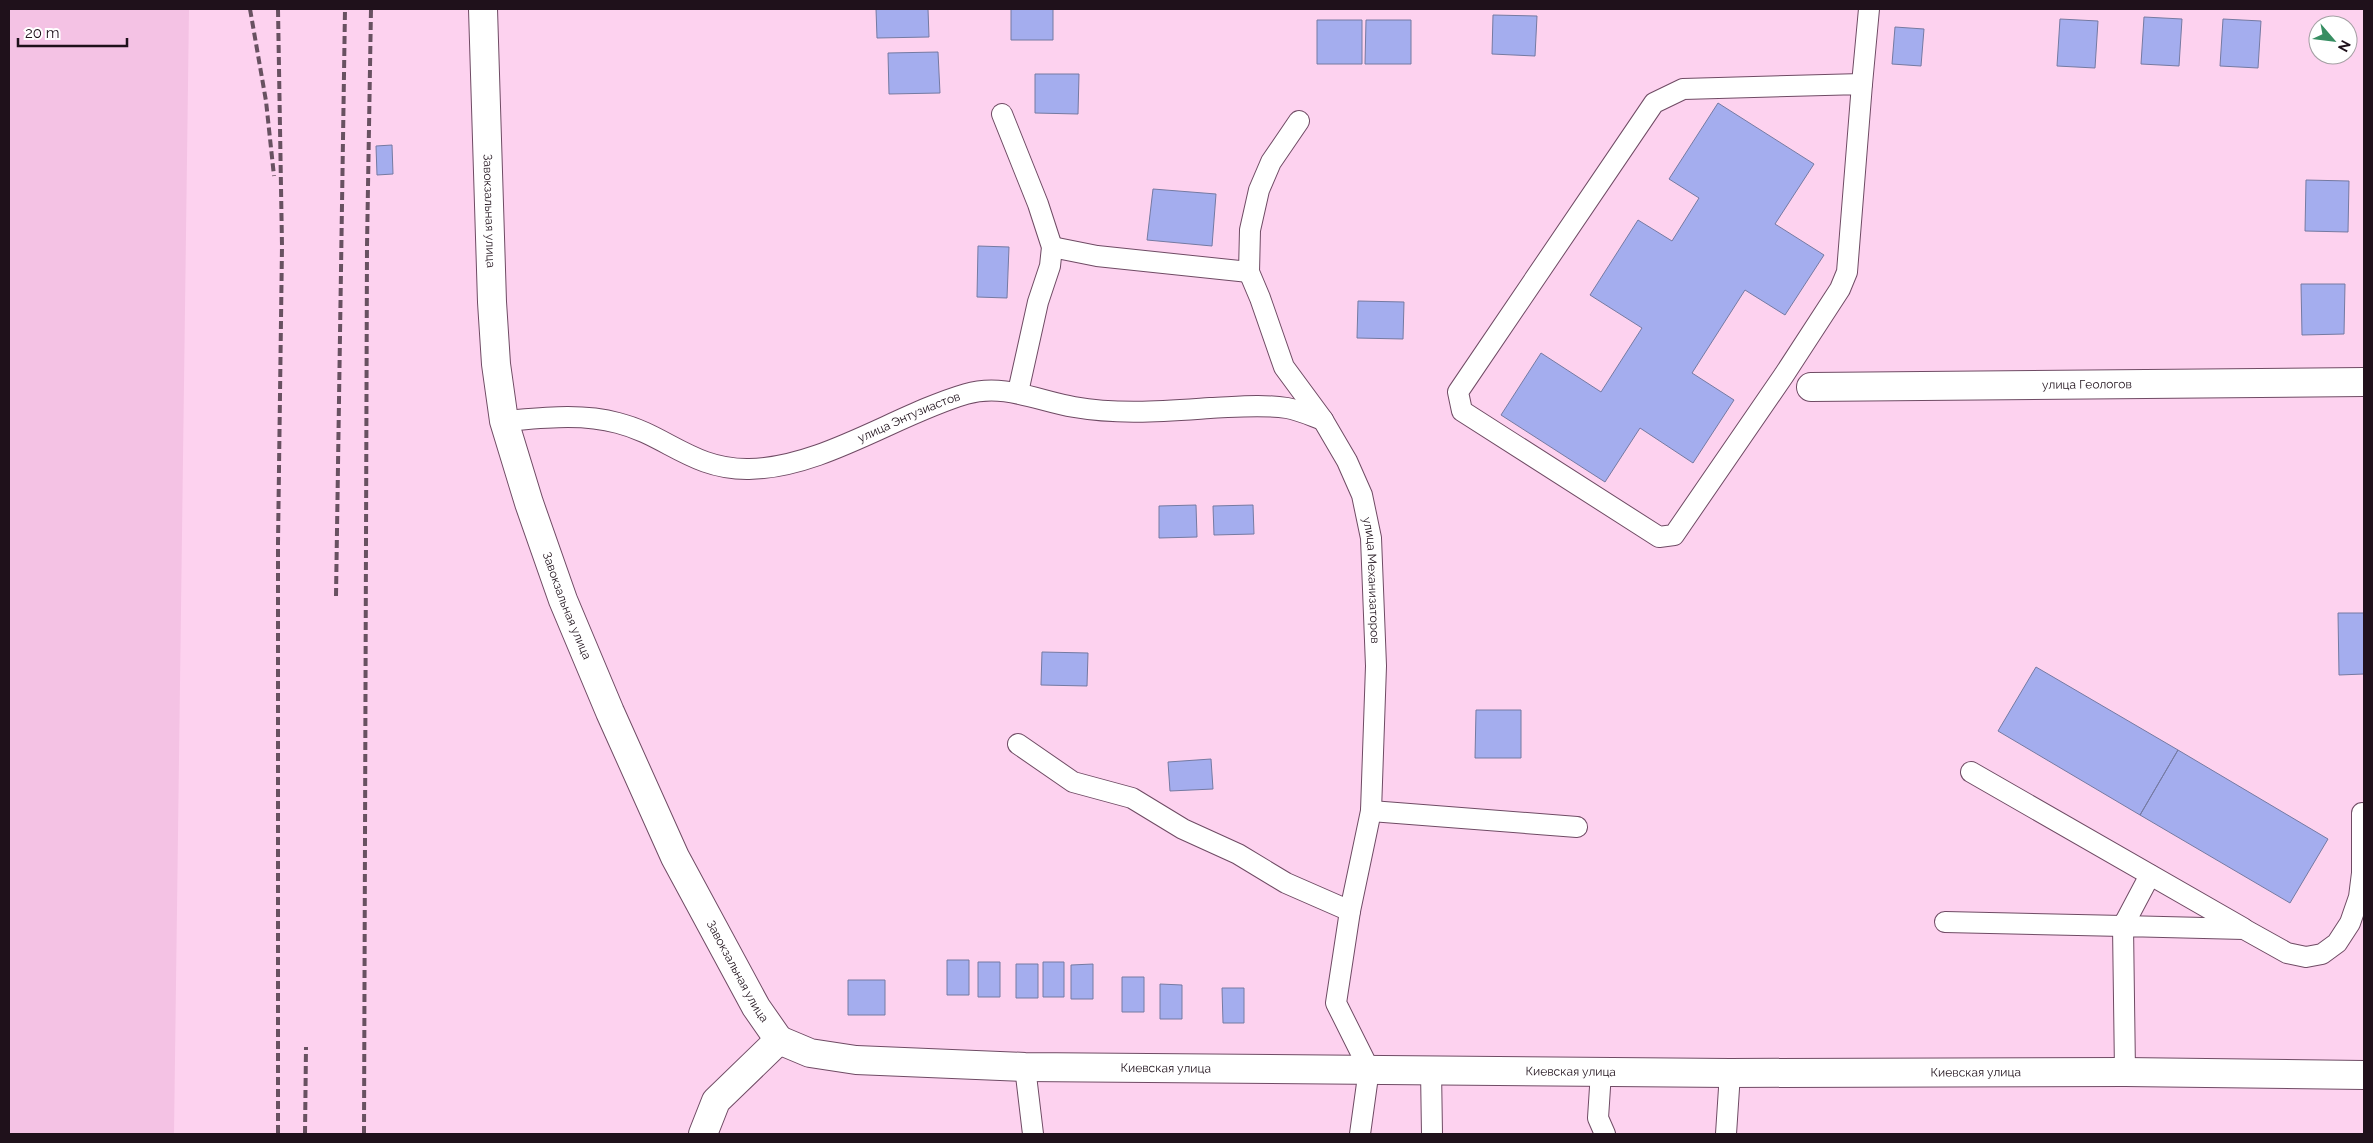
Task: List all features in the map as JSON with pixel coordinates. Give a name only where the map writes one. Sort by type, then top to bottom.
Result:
[{"type":"street","name":"Завокзальная улица","points":[[483,9],[492,302],[496,364],[504,421],[529,503],[563,600],[614,721],[675,857],[756,1007],[780,1040]]},
{"type":"street","name":"улица Геологов","points":[[1811,387],[2364,382]]},
{"type":"street","name":"Киевская улица","points":[[780,1040],[810,1053],[856,1060],[1025,1067],[1730,1073],[2125,1072],[2364,1075]]},
{"type":"street","points":[[703,1134],[716,1101],[780,1040]]},
{"type":"lane","points":[[1862,84],[1683,89],[1654,103],[1458,392],[1462,411],[1659,537],[1674,535],[1784,376],[1840,289],[1847,272],[1869,9]]},
{"type":"lane","points":[[1002,114],[1038,204],[1052,247],[1050,266],[1038,302],[1018,392]]},
{"type":"lane","name":"улица Механизаторов","points":[[1299,121],[1271,162],[1259,190],[1250,230],[1249,272],[1284,367],[1324,420],[1347,461],[1362,495],[1371,538],[1376,666],[1372,811],[1350,910],[1336,1003],[1369,1069]]},
{"type":"lane","points":[[1052,247],[1096,256],[1249,272]]},
{"type":"lane","points":[[1784,376],[1811,387]]},
{"type":"lane","name":"улица Энтузиастов","points":[[504,421],[565,417],[590,418],[620,423],[690,457],[720,467],[750,469],[782,465],[823,452],[967,394],[1018,392],[1073,407],[1131,412],[1259,405],[1289,408],[1324,420]]},
{"type":"lane","points":[[1018,744],[1073,782],[1132,798],[1183,829],[1238,854],[1286,883],[1350,910]]},
{"type":"lane","points":[[1971,772],[2286,953],[2306,957],[2322,954],[2337,943],[2350,923],[2359,897],[2362,873],[2362,813]]},
{"type":"lane","points":[[1372,811],[1578,827]]},
{"type":"lane","points":[[2125,1072],[2123,926],[2150,875]]},
{"type":"lane","points":[[1945,922],[2244,929]]},
{"type":"lane","points":[[1025,1067],[1032,1134]]},
{"type":"lane","points":[[1360,1134],[1369,1069]]},
{"type":"lane","points":[[1431,1070],[1432,1134]]},
{"type":"lane","points":[[1601,1072],[1598,1118],[1605,1134]]},
{"type":"lane","points":[[1726,1134],[1730,1073]]},
{"type":"shaded area","points":[[9,9],[189,9],[174,1134],[9,1134]]},
{"type":"building","points":[[876,9],[928,9],[929,37],[877,38]]},
{"type":"building","points":[[1011,9],[1053,9],[1053,40],[1011,40]]},
{"type":"building","points":[[1493,15],[1537,16],[1535,56],[1492,54]]},
{"type":"building","points":[[2144,17],[2182,19],[2179,66],[2141,64]]},
{"type":"building","points":[[2060,19],[2098,21],[2095,68],[2057,66]]},
{"type":"building","points":[[2223,19],[2261,21],[2258,68],[2220,66]]},
{"type":"building","points":[[1317,20],[1362,20],[1362,64],[1317,64]]},
{"type":"building","points":[[1366,20],[1411,20],[1411,64],[1365,64]]},
{"type":"building","points":[[1895,27],[1924,29],[1921,66],[1892,64]]},
{"type":"building","points":[[938,52],[940,93],[889,94],[888,53]]},
{"type":"building","points":[[1035,74],[1079,74],[1078,114],[1035,113]]},
{"type":"building","points":[[1718,103],[1814,164],[1775,224],[1824,255],[1785,315],[1745,290],[1692,373],[1734,400],[1693,463],[1640,428],[1605,482],[1501,415],[1541,353],[1601,392],[1642,328],[1590,295],[1638,220],[1672,241],[1699,198],[1669,179]]},
{"type":"building","points":[[392,145],[393,174],[377,175],[376,146]]},
{"type":"building","points":[[2306,180],[2349,181],[2348,232],[2305,231]]},
{"type":"building","points":[[1153,189],[1216,194],[1212,246],[1147,240]]},
{"type":"building","points":[[978,246],[1009,247],[1007,298],[977,297]]},
{"type":"building","points":[[2301,284],[2345,284],[2344,334],[2302,335]]},
{"type":"building","points":[[1358,301],[1404,302],[1403,339],[1357,338]]},
{"type":"building","points":[[1196,505],[1197,537],[1159,538],[1159,506]]},
{"type":"building","points":[[1253,505],[1254,534],[1214,535],[1213,506]]},
{"type":"building","points":[[2338,613],[2364,613],[2364,674],[2339,675]]},
{"type":"building","points":[[1042,652],[1088,653],[1087,686],[1041,685]]},
{"type":"building","points":[[2036,667],[2178,750],[2140,815],[1998,731]]},
{"type":"building","points":[[1476,710],[1521,710],[1521,758],[1475,758]]},
{"type":"building","points":[[2178,750],[2328,839],[2290,903],[2140,815]]},
{"type":"building","points":[[1211,759],[1213,789],[1170,791],[1168,762]]},
{"type":"building","points":[[947,960],[969,960],[969,995],[947,995]]},
{"type":"building","points":[[978,962],[1000,962],[1000,997],[978,997]]},
{"type":"building","points":[[1043,962],[1064,962],[1064,997],[1043,997]]},
{"type":"building","points":[[1016,964],[1038,964],[1038,998],[1016,998]]},
{"type":"building","points":[[1093,964],[1093,999],[1071,999],[1071,965]]},
{"type":"building","points":[[1122,977],[1144,977],[1144,1012],[1122,1012]]},
{"type":"building","points":[[848,980],[885,980],[885,1015],[848,1015]]},
{"type":"building","points":[[1160,984],[1182,985],[1182,1019],[1160,1019]]},
{"type":"building","points":[[1222,988],[1244,988],[1244,1023],[1223,1023]]},
{"type":"railway","points":[[250,9],[266,101],[274,176]]},
{"type":"railway","points":[[278,9],[282,246],[278,543],[278,1134]]},
{"type":"railway","points":[[336,596],[345,9]]},
{"type":"railway","points":[[364,1134],[367,246],[371,9]]},
{"type":"railway","points":[[305,1134],[306,1047]]}]
